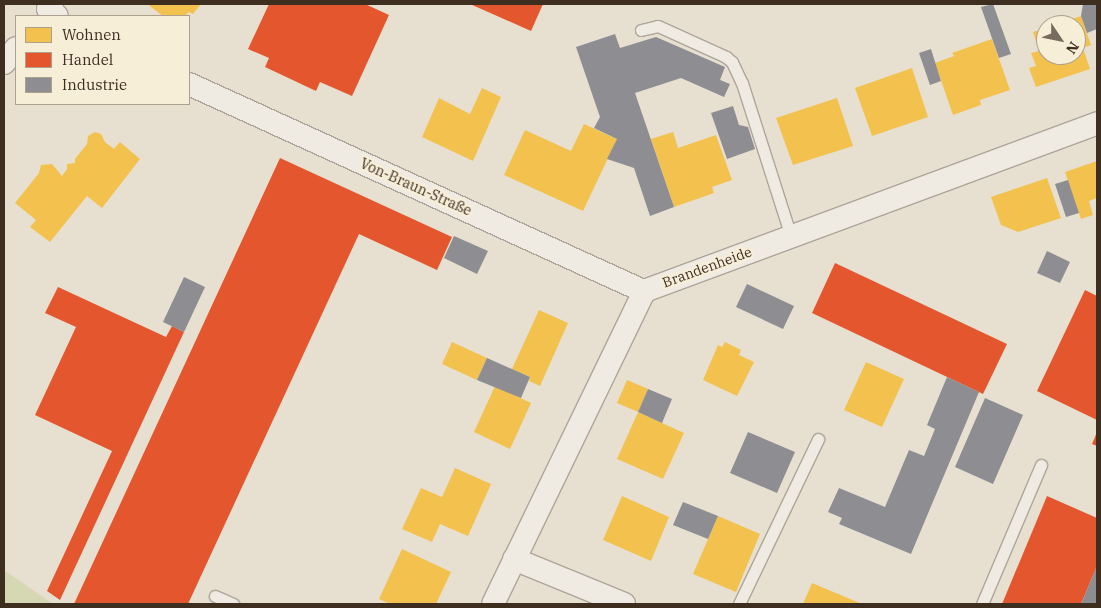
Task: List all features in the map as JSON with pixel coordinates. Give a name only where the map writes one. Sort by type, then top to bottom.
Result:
[{"type":"street","points":[[4,63],[15,49]]},
{"type":"street","name":"Von-Braun-Straße","points":[[190,84],[644,291]]},
{"type":"street","name":"Brandenheide","points":[[644,291],[1097,123]]},
{"type":"street","points":[[493,604],[644,291]]},
{"type":"street","points":[[514,559],[624,604]]},
{"type":"lane","points":[[641,30],[658,26],[726,57],[732,62],[742,84],[791,237]]},
{"type":"lane","points":[[739,604],[818,439]]},
{"type":"lane","points":[[982,604],[1041,465]]},
{"type":"lane","points":[[215,596],[233,604]]},
{"type":"green space","points":[[4,570],[53,604],[4,604]]},
{"type":"building: Wohnen","points":[[147,4],[201,4],[193,14],[189,12],[186,15],[162,15]]},
{"type":"building: Wohnen","points":[[1086,30],[1091,45],[1086,47]]},
{"type":"building: Wohnen","points":[[1036,31],[1036,42],[1033,32]]},
{"type":"building: Wohnen","points":[[992,39],[1010,90],[980,100],[981,105],[953,115],[935,63],[954,56],[952,53]]},
{"type":"building: Wohnen","points":[[1036,52],[1036,65],[1086,65],[1086,57],[1090,69],[1036,87],[1029,68],[1036,66],[1031,53]]},
{"type":"building: Wohnen","points":[[912,68],[928,117],[872,136],[855,88]]},
{"type":"building: Wohnen","points":[[482,88],[501,97],[473,161],[422,137],[439,98],[470,114]]},
{"type":"building: Wohnen","points":[[837,98],[853,146],[793,165],[776,118]]},
{"type":"building: Wohnen","points":[[584,124],[617,139],[583,211],[504,175],[525,130],[571,151]]},
{"type":"building: Wohnen","points":[[95,132],[101,134],[105,142],[114,149],[120,142],[140,159],[102,208],[87,196],[50,242],[30,227],[36,220],[15,203],[39,173],[41,165],[52,164],[62,176],[67,169],[67,164],[75,163],[75,159],[87,144],[88,136]]},
{"type":"building: Wohnen","points":[[673,132],[678,148],[716,135],[732,180],[712,187],[714,193],[674,207],[651,139]]},
{"type":"building: Wohnen","points":[[1097,161],[1097,198],[1089,201],[1093,215],[1081,219],[1065,172]]},
{"type":"building: Wohnen","points":[[1047,178],[1061,218],[1018,232],[1001,225],[991,197]]},
{"type":"building: Wohnen","points":[[539,310],[568,323],[540,386],[529,381],[530,377],[512,369]]},
{"type":"building: Wohnen","points":[[452,342],[487,358],[477,380],[442,364]]},
{"type":"building: Wohnen","points":[[725,342],[741,350],[739,355],[754,362],[737,396],[703,380],[718,345],[722,347]]},
{"type":"building: Wohnen","points":[[866,362],[904,379],[882,427],[844,410]]},
{"type":"building: Wohnen","points":[[627,380],[648,389],[638,412],[617,403]]},
{"type":"building: Wohnen","points":[[495,386],[531,403],[510,449],[474,432]]},
{"type":"building: Wohnen","points":[[638,412],[684,433],[663,479],[617,459]]},
{"type":"building: Wohnen","points":[[455,468],[491,484],[468,536],[440,524],[432,542],[402,529],[421,488],[442,497]]},
{"type":"building: Wohnen","points":[[622,496],[669,517],[651,561],[603,540]]},
{"type":"building: Wohnen","points":[[718,516],[760,534],[736,592],[693,574]]},
{"type":"building: Wohnen","points":[[402,549],[451,572],[436,604],[390,604],[379,599]]},
{"type":"building: Wohnen","points":[[812,583],[862,604],[803,604]]},
{"type":"building: Handel","points":[[269,4],[365,4],[389,15],[352,96],[320,82],[316,91],[265,67],[269,58],[248,49]]},
{"type":"building: Handel","points":[[470,4],[543,4],[531,31]]},
{"type":"building: Handel","points":[[280,158],[452,237],[437,270],[359,234],[188,604],[74,604]]},
{"type":"building: Handel","points":[[835,263],[1007,344],[983,394],[812,313]]},
{"type":"building: Handel","points":[[58,287],[166,337],[172,326],[184,332],[60,600],[47,591],[112,451],[35,415],[76,327],[45,313]]},
{"type":"building: Handel","points":[[1085,290],[1097,296],[1097,420],[1037,391]]},
{"type":"building: Handel","points":[[1097,432],[1097,446],[1092,444]]},
{"type":"building: Handel","points":[[1047,496],[1097,518],[1097,566],[1081,604],[1002,604]]},
{"type":"building: Industrie","points":[[993,4],[1011,54],[999,58],[981,7]]},
{"type":"building: Industrie","points":[[1083,4],[1097,4],[1097,29],[1087,33],[1086,15],[1081,15]]},
{"type":"building: Industrie","points":[[615,34],[620,48],[656,37],[725,67],[720,80],[730,84],[724,97],[681,78],[635,93],[674,207],[650,216],[634,168],[607,159],[617,139],[594,128],[600,117],[576,47]]},
{"type":"building: Industrie","points":[[931,49],[941,81],[930,85],[919,53]]},
{"type":"building: Industrie","points":[[733,106],[739,125],[748,127],[755,149],[727,159],[711,113]]},
{"type":"building: Industrie","points":[[1068,180],[1079,213],[1066,217],[1055,184]]},
{"type":"building: Industrie","points":[[454,236],[488,251],[477,274],[444,258]]},
{"type":"building: Industrie","points":[[1047,251],[1070,262],[1060,283],[1037,273]]},
{"type":"building: Industrie","points":[[184,277],[205,287],[184,332],[163,322]]},
{"type":"building: Industrie","points":[[747,284],[794,306],[783,329],[736,307]]},
{"type":"building: Industrie","points":[[487,358],[530,377],[521,398],[477,380]]},
{"type":"building: Industrie","points":[[947,377],[979,392],[911,554],[839,524],[842,518],[828,512],[839,488],[885,507],[909,450],[924,456],[935,429],[927,425]]},
{"type":"building: Industrie","points":[[648,389],[672,399],[662,423],[638,412]]},
{"type":"building: Industrie","points":[[985,398],[1023,415],[993,484],[955,467]]},
{"type":"building: Industrie","points":[[748,432],[795,452],[777,493],[730,473]]},
{"type":"building: Industrie","points":[[683,502],[718,516],[708,539],[673,525]]},
{"type":"building: Industrie","points":[[1097,566],[1097,604],[1081,604]]}]
